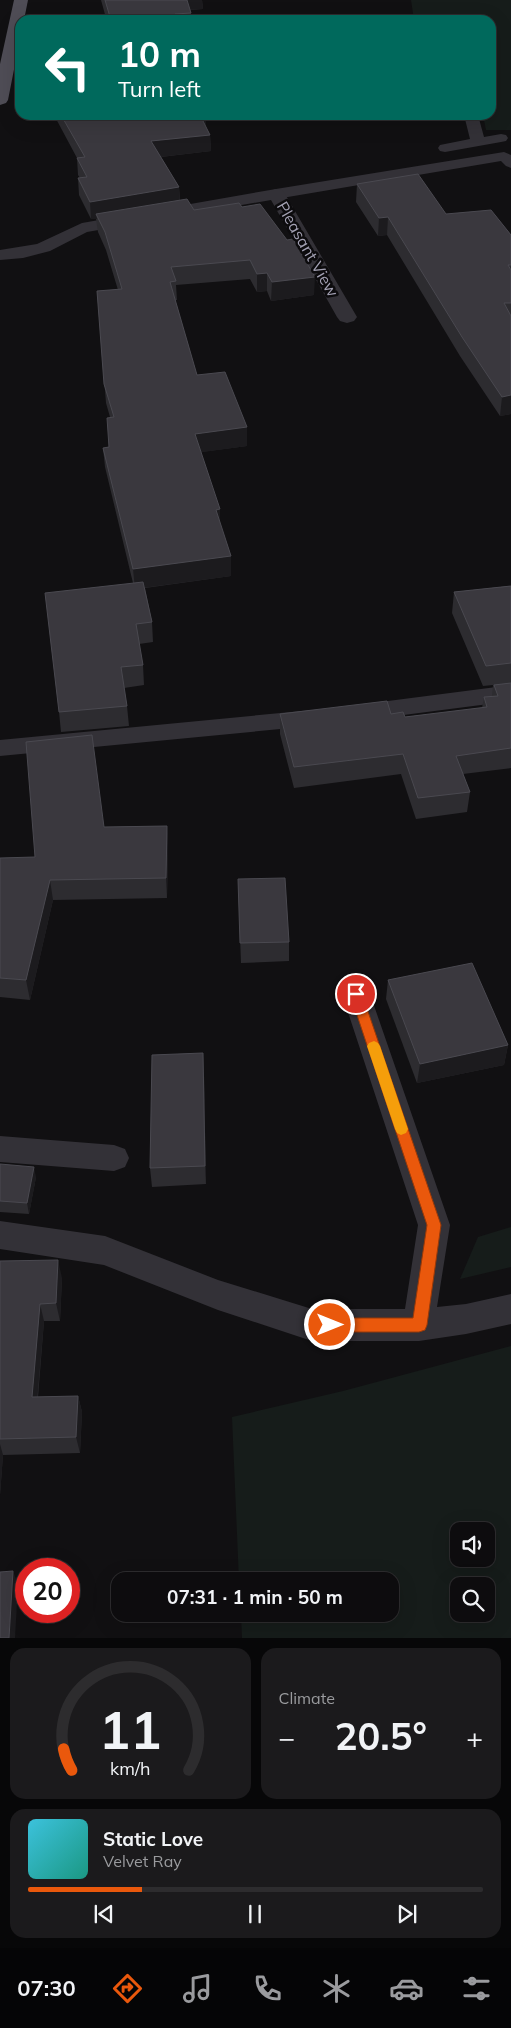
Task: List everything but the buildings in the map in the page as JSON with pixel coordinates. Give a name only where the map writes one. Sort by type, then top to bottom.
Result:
[{"type":"main road","points":[[18,15],[21,0]]},
{"type":"main road","points":[[0,100],[15,29]]},
{"type":"street","name":"Pleasant View","points":[[0,255],[39,251],[62,241],[82,228],[281,188],[347,317]]},
{"type":"lane","points":[[472,120],[478,142]]},
{"type":"lane","points":[[431,151],[501,138]]},
{"type":"lane","points":[[281,188],[504,156],[511,163]]},
{"type":"lane","points":[[0,748],[334,715],[511,693]]},
{"type":"lane","points":[[356,994],[434,1225],[419,1325]]},
{"type":"lane","points":[[0,1149],[114,1158]]},
{"type":"lane","points":[[0,1235],[105,1251],[218,1295],[312,1325],[419,1325],[466,1319],[511,1309]]},
{"type":"shaded area","points":[[411,0],[511,0],[511,130],[486,130],[484,120],[496,120],[496,15],[413,15]]},
{"type":"shaded area","points":[[511,1227],[511,1267],[460,1279],[478,1237]]},
{"type":"shaded area","points":[[511,1346],[511,1638],[242,1638],[241,1622],[399,1622],[399,1572],[239,1572],[232,1417],[343,1391]]},
{"type":"slow traffic","points":[[374,1046],[401,1129]]},
{"type":"route","points":[[330,1325],[419,1325],[434,1225],[356,994]]}]
